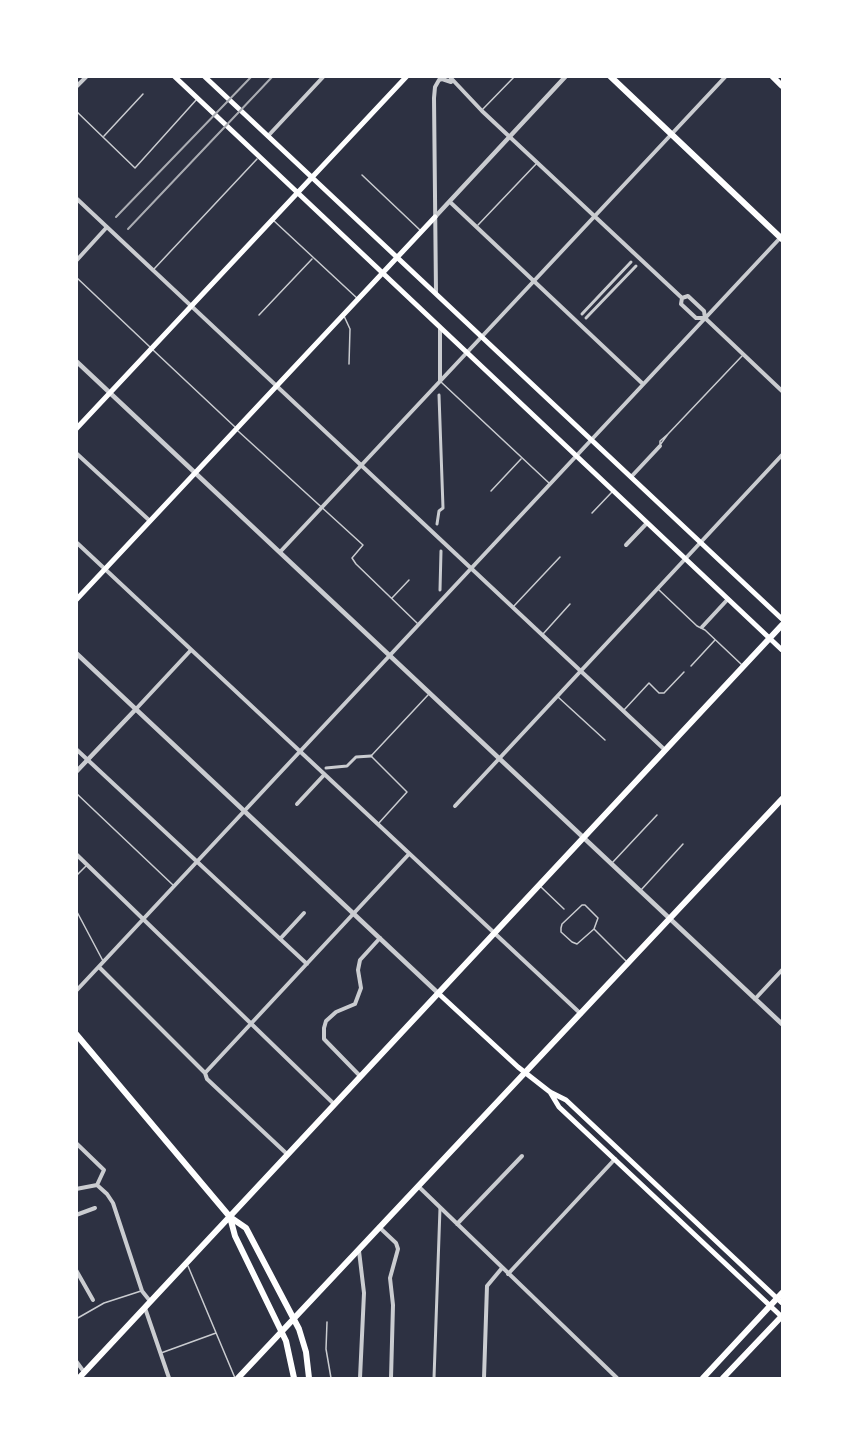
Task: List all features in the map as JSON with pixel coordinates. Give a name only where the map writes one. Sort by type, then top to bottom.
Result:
[{"type":"main road","points":[[174,76],[783,650]]},
{"type":"main road","points":[[204,76],[783,620]]},
{"type":"main road","points":[[76,429],[407,76]]},
{"type":"main road","points":[[610,76],[782,237]]},
{"type":"main road","points":[[772,76],[783,86]]},
{"type":"main road","points":[[77,597],[435,217]]},
{"type":"main road","points":[[79,1378],[783,625]]},
{"type":"main road","points":[[237,1378],[783,799]]},
{"type":"main road","points":[[438,993],[526,1073],[550,1092],[566,1100],[781,1298],[703,1378]]},
{"type":"main road","points":[[76,1034],[230,1217],[246,1228],[304,1342],[309,1378]]},
{"type":"main road","points":[[550,1092],[559,1107],[782,1316],[723,1378]]},
{"type":"main road","points":[[599,1145],[606,1137]]},
{"type":"main road","points":[[230,1217],[235,1236],[282,1331],[294,1378]]},
{"type":"street","points":[[76,87],[87,76]]},
{"type":"street","points":[[268,136],[324,76]]},
{"type":"street","points":[[449,76],[453,83],[482,111],[682,298]]},
{"type":"street","points":[[435,217],[566,76]]},
{"type":"street","points":[[280,552],[726,76]]},
{"type":"street","points":[[436,293],[435,87],[442,79],[453,83]]},
{"type":"street","points":[[76,198],[665,750]]},
{"type":"street","points":[[450,202],[643,384]]},
{"type":"street","points":[[76,261],[108,227]]},
{"type":"street","points":[[76,991],[782,237]]},
{"type":"street","points":[[582,314],[631,262]]},
{"type":"street","points":[[586,318],[636,266]]},
{"type":"street","points":[[682,298],[688,296],[704,311],[705,318],[783,392]]},
{"type":"street","points":[[682,298],[681,304],[696,318],[705,318]]},
{"type":"street","points":[[440,328],[440,381]]},
{"type":"street","points":[[76,361],[783,1024]]},
{"type":"street","points":[[437,524],[439,511],[443,508],[438,395]]},
{"type":"street","points":[[631,477],[660,446]]},
{"type":"street","points":[[76,453],[150,521]]},
{"type":"street","points":[[455,806],[783,455]]},
{"type":"street","points":[[626,545],[647,523]]},
{"type":"street","points":[[76,542],[581,1015]]},
{"type":"street","points":[[440,590],[441,551]]},
{"type":"street","points":[[702,627],[728,599]]},
{"type":"street","points":[[76,772],[191,650]]},
{"type":"street","points":[[76,653],[438,993]]},
{"type":"street","points":[[76,749],[307,964]]},
{"type":"street","points":[[326,768],[347,766],[356,757],[371,756]]},
{"type":"street","points":[[297,804],[324,775]]},
{"type":"street","points":[[76,854],[335,1104]]},
{"type":"street","points":[[205,1072],[409,854]]},
{"type":"street","points":[[280,939],[304,913]]},
{"type":"street","points":[[361,1077],[330,1047],[323,1033],[326,1021],[331,1016],[356,1002],[361,988],[358,970],[360,960],[380,938]]},
{"type":"street","points":[[99,967],[205,1072],[207,1079],[288,1155]]},
{"type":"street","points":[[755,999],[783,970]]},
{"type":"street","points":[[76,1143],[104,1170],[97,1185]]},
{"type":"street","points":[[457,1224],[522,1156]]},
{"type":"street","points":[[508,1274],[615,1159]]},
{"type":"street","points":[[76,1189],[97,1185]]},
{"type":"street","points":[[97,1185],[113,1203],[142,1290],[151,1302]]},
{"type":"street","points":[[418,1186],[617,1378]]},
{"type":"street","points":[[76,1215],[95,1208]]},
{"type":"street","points":[[434,1378],[440,1208]]},
{"type":"street","points":[[379,1227],[396,1243],[398,1249],[390,1278],[393,1305],[391,1378]]},
{"type":"street","points":[[359,1249],[364,1293],[360,1378]]},
{"type":"street","points":[[484,1378],[487,1286],[502,1268]]},
{"type":"street","points":[[76,1270],[93,1300]]},
{"type":"street","points":[[145,1308],[169,1378]]},
{"type":"street","points":[[76,1361],[85,1372]]},
{"type":"lane","points":[[507,76],[511,80]]},
{"type":"lane","points":[[482,111],[515,76]]},
{"type":"lane","points":[[103,137],[143,94]]},
{"type":"lane","points":[[76,111],[135,168],[197,99]]},
{"type":"lane","points":[[153,270],[259,157]]},
{"type":"lane","points":[[477,227],[537,163]]},
{"type":"lane","points":[[362,175],[422,231]]},
{"type":"lane","points":[[273,219],[358,299]]},
{"type":"lane","points":[[259,315],[314,258]]},
{"type":"lane","points":[[76,277],[363,545],[352,558],[361,570],[419,624]]},
{"type":"lane","points":[[343,315],[350,329],[349,364]]},
{"type":"lane","points":[[660,446],[660,441],[743,354]]},
{"type":"lane","points":[[440,381],[550,484]]},
{"type":"lane","points":[[491,491],[522,458]]},
{"type":"lane","points":[[592,513],[613,491]]},
{"type":"lane","points":[[513,608],[560,557]]},
{"type":"lane","points":[[392,598],[409,580]]},
{"type":"lane","points":[[657,589],[697,626],[702,627],[716,639],[743,667]]},
{"type":"lane","points":[[542,635],[570,604]]},
{"type":"lane","points":[[691,666],[716,639]]},
{"type":"lane","points":[[623,710],[649,683],[659,693],[664,693],[684,672]]},
{"type":"lane","points":[[378,825],[407,792],[371,756],[430,693]]},
{"type":"lane","points":[[557,697],[605,740]]},
{"type":"lane","points":[[76,793],[174,886]]},
{"type":"lane","points":[[611,863],[657,815]]},
{"type":"lane","points":[[641,891],[683,844]]},
{"type":"lane","points":[[76,876],[87,865]]},
{"type":"lane","points":[[539,885],[564,909]]},
{"type":"lane","points":[[582,905],[588,907],[598,918],[594,929],[577,944],[561,932],[562,924],[582,905]]},
{"type":"lane","points":[[76,910],[104,962]]},
{"type":"lane","points":[[594,929],[629,964]]},
{"type":"lane","points":[[187,1263],[237,1378]]},
{"type":"lane","points":[[76,1319],[104,1303],[142,1290]]},
{"type":"lane","points":[[327,1322],[326,1349],[331,1378]]},
{"type":"lane","points":[[160,1353],[217,1333]]},
{"type":"railway","points":[[116,217],[252,76]]},
{"type":"railway","points":[[128,229],[273,76]]}]
